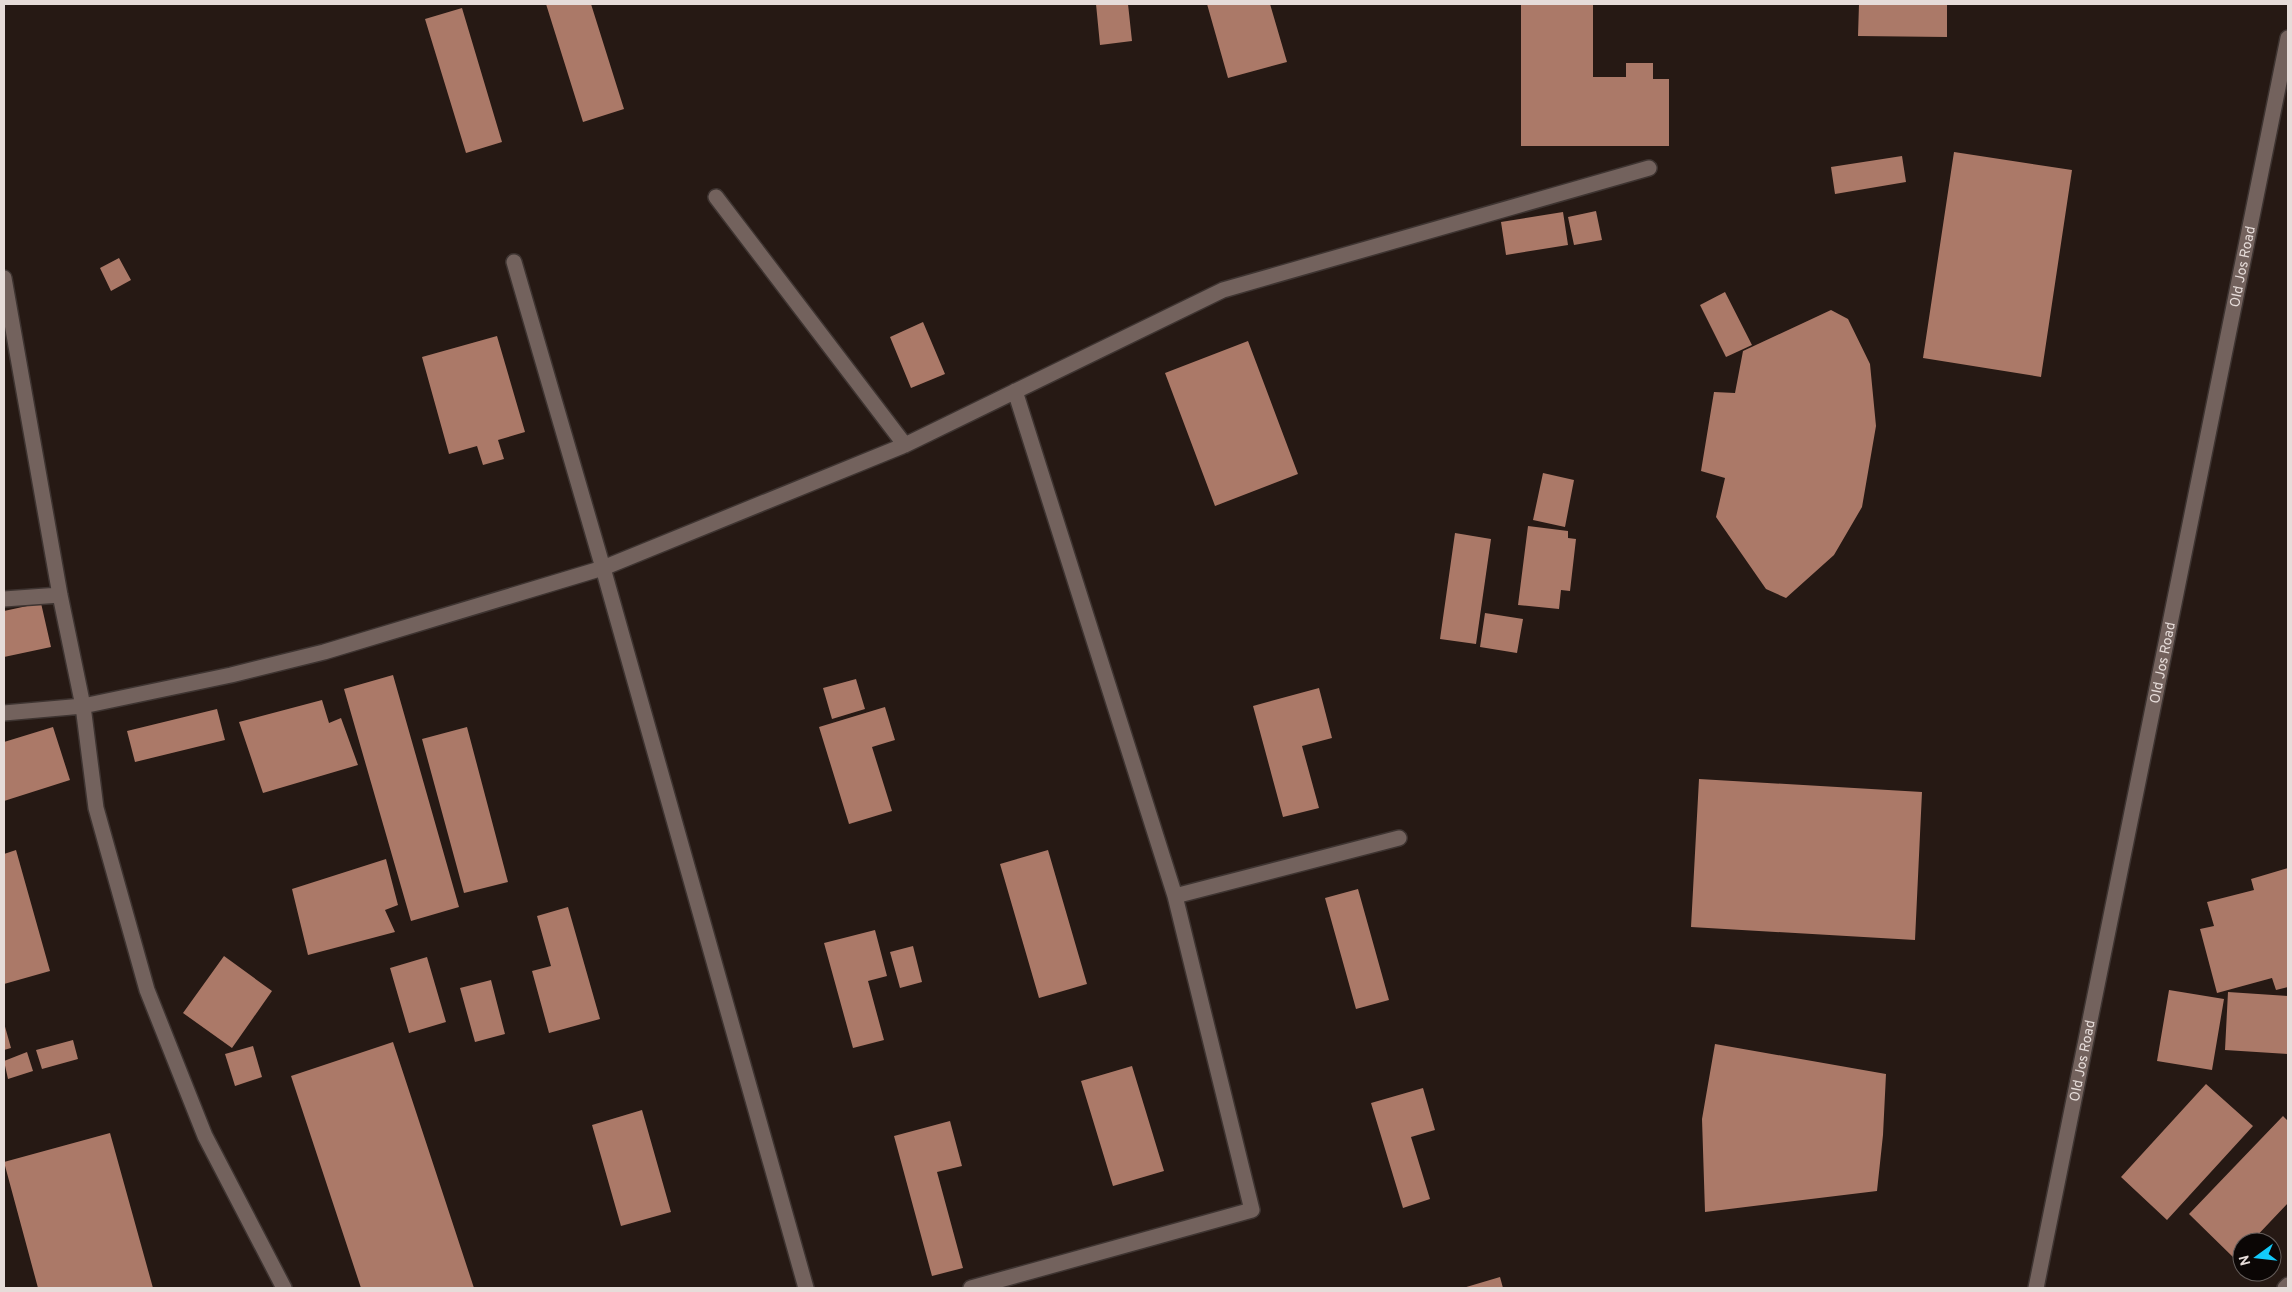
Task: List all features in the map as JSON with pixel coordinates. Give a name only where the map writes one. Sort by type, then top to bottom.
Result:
[{"type":"street","name":"Old Jos Road","points":[[2036,1288],[2288,38]]},
{"type":"street","points":[[4,713],[83,706],[231,675],[324,652],[603,568],[906,445],[1223,290],[1649,168]]},
{"type":"street","points":[[716,197],[906,445]]},
{"type":"street","points":[[514,262],[603,568],[806,1288]]},
{"type":"street","points":[[4,278],[60,595],[83,706],[96,808],[147,990],[205,1136],[284,1288]]},
{"type":"street","points":[[971,1288],[1252,1210],[1175,896],[1014,391]]},
{"type":"street","points":[[4,599],[60,595]]},
{"type":"street","points":[[1175,896],[1399,838]]},
{"type":"street","points":[[2285,1288],[2288,1285]]},
{"type":"building","points":[[546,4],[591,4],[624,109],[583,122]]},
{"type":"building","points":[[1096,4],[1128,4],[1132,41],[1100,45]]},
{"type":"building","points":[[1207,4],[1270,4],[1287,62],[1228,78]]},
{"type":"building","points":[[1521,4],[1593,4],[1593,77],[1626,77],[1626,63],[1653,63],[1653,79],[1669,79],[1669,146],[1521,146]]},
{"type":"building","points":[[1859,4],[1947,4],[1947,37],[1858,36]]},
{"type":"building","points":[[462,8],[502,142],[466,153],[425,19]]},
{"type":"building","points":[[1954,152],[2072,170],[2041,377],[1923,358]]},
{"type":"building","points":[[1902,156],[1906,182],[1835,194],[1831,167]]},
{"type":"building","points":[[1596,211],[1602,240],[1574,245],[1568,217]]},
{"type":"building","points":[[1563,212],[1568,245],[1506,255],[1501,222]]},
{"type":"building","points":[[119,258],[131,280],[111,291],[100,268]]},
{"type":"building","points":[[1725,292],[1752,345],[1726,357],[1700,305]]},
{"type":"building","points":[[1831,310],[1848,319],[1870,364],[1876,426],[1862,507],[1834,555],[1786,598],[1766,589],[1716,517],[1725,478],[1701,471],[1714,392],[1735,393],[1743,351]]},
{"type":"building","points":[[923,322],[945,374],[911,388],[890,337]]},
{"type":"building","points":[[497,336],[525,432],[498,440],[504,459],[483,465],[477,446],[449,454],[422,357]]},
{"type":"building","points":[[1248,341],[1298,474],[1215,506],[1165,373]]},
{"type":"building","points":[[1543,473],[1574,480],[1565,527],[1533,520]]},
{"type":"building","points":[[1528,526],[1568,531],[1568,538],[1576,539],[1570,591],[1561,590],[1559,609],[1518,605]]},
{"type":"building","points":[[1455,533],[1491,539],[1476,644],[1440,639]]},
{"type":"building","points":[[41,603],[51,647],[4,657],[4,611]]},
{"type":"building","points":[[1485,613],[1523,619],[1517,653],[1480,647]]},
{"type":"building","points":[[393,675],[459,907],[411,921],[344,689]]},
{"type":"building","points":[[856,679],[865,709],[832,719],[823,688]]},
{"type":"building","points":[[1319,688],[1332,738],[1302,746],[1319,808],[1283,817],[1253,706]]},
{"type":"building","points":[[322,700],[329,723],[341,718],[358,765],[263,793],[239,722]]},
{"type":"building","points":[[885,707],[895,740],[872,747],[892,811],[849,824],[819,727]]},
{"type":"building","points":[[217,709],[225,740],[135,762],[127,731]]},
{"type":"building","points":[[53,727],[70,780],[4,801],[4,742]]},
{"type":"building","points":[[467,727],[508,882],[464,893],[422,739]]},
{"type":"building","points":[[1699,779],[1922,792],[1915,940],[1691,927]]},
{"type":"building","points":[[16,850],[50,971],[4,984],[4,854]]},
{"type":"building","points":[[1048,850],[1087,984],[1039,998],[1000,864]]},
{"type":"building","points":[[386,859],[398,905],[385,910],[395,932],[308,955],[292,889]]},
{"type":"building","points":[[2288,868],[2288,987],[2276,990],[2272,978],[2217,993],[2200,929],[2214,926],[2207,902],[2254,890],[2251,879]]},
{"type":"building","points":[[1358,889],[1389,1000],[1356,1009],[1325,898]]},
{"type":"building","points":[[568,907],[600,1019],[549,1033],[532,971],[551,966],[537,916]]},
{"type":"building","points":[[875,930],[887,976],[868,981],[884,1040],[853,1048],[824,943]]},
{"type":"building","points":[[913,946],[922,982],[900,988],[890,952]]},
{"type":"building","points":[[224,956],[272,991],[232,1048],[183,1013]]},
{"type":"building","points":[[427,957],[446,1022],[409,1033],[390,968]]},
{"type":"building","points":[[491,980],[505,1034],[475,1042],[460,988]]},
{"type":"building","points":[[2169,990],[2224,999],[2212,1070],[2157,1061]]},
{"type":"building","points":[[2228,992],[2288,996],[2288,1054],[2225,1050]]},
{"type":"building","points":[[4,1023],[11,1048],[4,1050]]},
{"type":"building","points":[[73,1040],[78,1059],[42,1069],[36,1050]]},
{"type":"building","points":[[393,1042],[474,1288],[361,1288],[291,1076]]},
{"type":"building","points":[[1715,1044],[1886,1074],[1883,1135],[1877,1191],[1705,1212],[1702,1119]]},
{"type":"building","points":[[253,1046],[262,1077],[235,1086],[225,1054]]},
{"type":"building","points":[[27,1052],[33,1071],[8,1079],[4,1061]]},
{"type":"building","points":[[1132,1066],[1164,1171],[1113,1186],[1081,1081]]},
{"type":"building","points":[[2206,1084],[2253,1126],[2167,1220],[2121,1177]]},
{"type":"building","points":[[1423,1088],[1435,1130],[1411,1137],[1430,1199],[1403,1208],[1371,1103]]},
{"type":"building","points":[[642,1110],[671,1212],[621,1226],[592,1125]]},
{"type":"building","points":[[2283,1116],[2288,1121],[2288,1203],[2260,1232],[2232,1232],[2232,1256],[2189,1214]]},
{"type":"building","points":[[950,1121],[962,1166],[937,1172],[963,1268],[932,1276],[894,1136]]},
{"type":"building","points":[[110,1133],[153,1288],[38,1288],[4,1162]]},
{"type":"building","points":[[1500,1277],[1503,1288],[1463,1288]]}]
